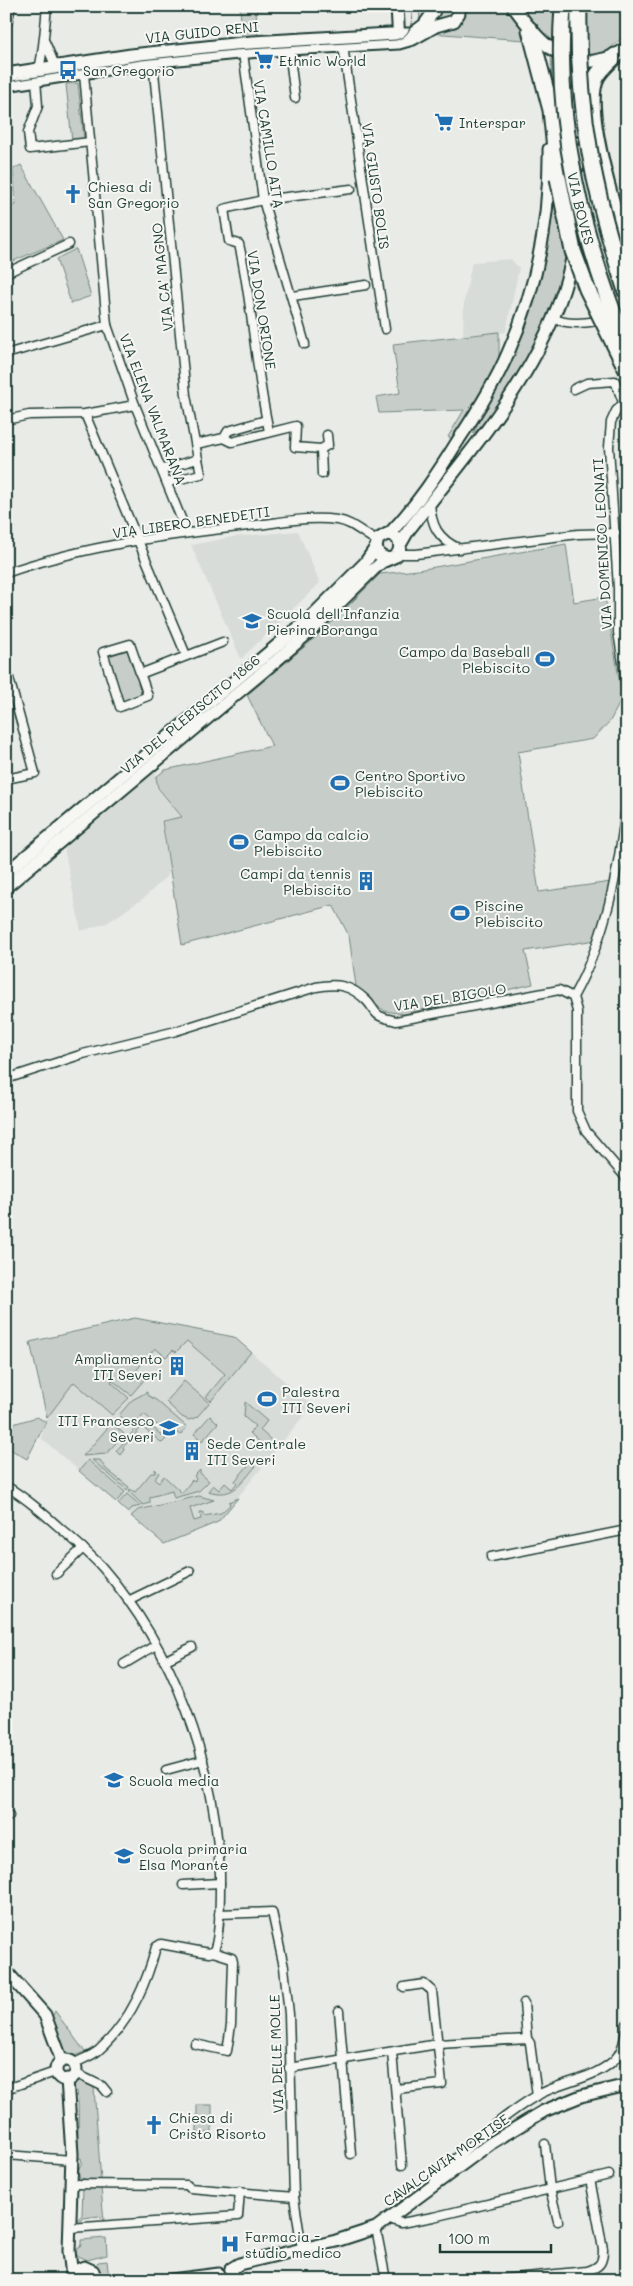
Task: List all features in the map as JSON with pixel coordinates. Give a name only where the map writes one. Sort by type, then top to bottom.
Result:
[{"type":"highway","name":"VIA BOVES","points":[[563,6],[561,61],[568,152],[579,208],[600,276],[627,349]]},
{"type":"highway","name":"VIA BOVES","points":[[579,6],[580,79],[586,132],[599,202],[627,294]]},
{"type":"highway","points":[[530,30],[551,110],[558,178],[573,251],[590,297],[627,370]]},
{"type":"highway","points":[[621,52],[596,78],[592,101],[593,118],[602,159],[627,253]]},
{"type":"main road","points":[[397,6],[401,38]]},
{"type":"main road","points":[[401,38],[452,22],[457,19],[459,6]]},
{"type":"main road","points":[[513,6],[530,30],[559,54],[580,62],[596,61],[621,52]]},
{"type":"main road","points":[[401,38],[412,34],[420,28],[435,8]]},
{"type":"main road","points":[[435,8],[438,20],[444,23]]},
{"type":"main road","name":"VIA GUIDO RENI","points":[[6,74],[84,74],[153,62],[289,49],[343,46],[401,38]]},
{"type":"main road","name":"VIA GUIDO RENI","points":[[6,85],[59,65],[138,54],[252,42],[401,38]]},
{"type":"main road","points":[[546,93],[549,177],[535,276],[518,330],[491,387],[428,487],[390,534],[384,535],[376,544],[378,555],[388,559],[394,558],[430,502],[511,397],[537,354],[554,318],[566,284],[578,222],[579,186],[572,84],[574,71],[580,62]]},
{"type":"main road","points":[[577,149],[580,103],[584,91],[596,78]]},
{"type":"main road","points":[[390,534],[396,538],[400,549]]},
{"type":"main road","name":"VIA DEL PLEBISCITO 1866","points":[[6,873],[290,635],[353,575],[376,544]]},
{"type":"main road","name":"VIA DEL PLEBISCITO 1866","points":[[6,887],[277,660],[316,626],[372,570],[388,559]]},
{"type":"main road","points":[[6,1970],[44,2016],[62,2061]]},
{"type":"main road","points":[[72,2072],[61,2080],[55,2072],[56,2066],[62,2061],[69,2060],[72,2072],[72,2184],[69,2256],[74,2275],[91,2270],[96,2280]]},
{"type":"main road","name":"CAVALCAVIA MORTISE","points":[[171,2280],[225,2276],[239,2264],[372,2230],[390,2219],[434,2184],[491,2143],[544,2111],[581,2096],[623,2086]]},
{"type":"street","points":[[6,28],[11,6]]},
{"type":"street","points":[[47,6],[45,42],[41,50],[40,65],[35,75],[38,106],[28,132],[30,149],[90,142]]},
{"type":"street","points":[[45,42],[54,63],[59,65]]},
{"type":"street","name":"VIA GIUSTO BOLIS","points":[[343,46],[385,329]]},
{"type":"street","points":[[289,49],[295,98]]},
{"type":"street","name":"VIA CAMILLO AITA","points":[[243,53],[263,200],[293,296],[305,344]]},
{"type":"street","name":"VIA CA' MAGNO","points":[[153,62],[186,395],[201,474],[168,482]]},
{"type":"street","name":"VIA ELENA VALMARANA","points":[[84,74],[107,325],[135,405],[163,469],[187,533]]},
{"type":"street","points":[[263,200],[351,189]]},
{"type":"street","name":"VIA DON ORIONE","points":[[263,200],[224,209],[229,240],[239,244],[248,285],[269,432]]},
{"type":"street","points":[[6,273],[69,244]]},
{"type":"street","points":[[293,296],[366,285]]},
{"type":"street","points":[[554,318],[572,322],[591,321],[627,314]]},
{"type":"street","points":[[6,354],[107,325]]},
{"type":"street","name":"VIA DOMENICO LEONATI","points":[[574,389],[587,382],[615,381],[625,401],[611,422],[610,435],[616,534],[618,632],[627,688]]},
{"type":"street","points":[[6,420],[29,415],[85,414],[135,405]]},
{"type":"street","points":[[85,414],[186,655]]},
{"type":"street","points":[[224,438],[228,430],[266,420]]},
{"type":"street","points":[[196,444],[224,438],[232,442],[296,426],[296,447],[321,449],[328,445],[327,435]]},
{"type":"street","points":[[321,449],[322,474]]},
{"type":"street","points":[[163,469],[198,459]]},
{"type":"street","points":[[430,502],[435,529],[450,544],[460,549]]},
{"type":"street","name":"VIA LIBERO BENEDETTI","points":[[6,573],[56,558],[187,533],[325,519],[350,524],[376,544]]},
{"type":"street","points":[[400,549],[402,554],[416,554],[578,534],[616,534]]},
{"type":"street","points":[[140,674],[223,642]]},
{"type":"street","points":[[130,644],[140,674],[148,696],[120,708],[103,652],[130,644]]},
{"type":"street","points":[[6,778],[35,773],[7,672]]},
{"type":"street","points":[[627,799],[620,856],[602,934],[588,969],[573,996],[577,1011],[576,1111],[586,1131],[627,1180]]},
{"type":"street","name":"VIA DEL BIGOLO","points":[[6,1079],[83,1054],[176,1031],[333,983],[344,985],[354,990],[367,1001],[378,1015],[396,1021],[559,990],[573,996]]},
{"type":"street","points":[[7,1488],[31,1504],[83,1548],[101,1566],[128,1601],[156,1645],[181,1696],[203,1760],[215,1812],[220,1883],[219,1914],[213,1952]]},
{"type":"street","points":[[491,1557],[627,1530]]},
{"type":"street","points":[[56,1574],[83,1548]]},
{"type":"street","points":[[128,1601],[190,1571]]},
{"type":"street","points":[[124,1664],[156,1645]]},
{"type":"street","points":[[164,1661],[192,1646]]},
{"type":"street","points":[[166,1770],[203,1760]]},
{"type":"street","points":[[183,1884],[220,1883]]},
{"type":"street","name":"VIA DELLE MOLLE","points":[[219,1914],[272,1912],[284,1967],[289,2014],[294,2197],[302,2249]]},
{"type":"street","points":[[108,2092],[102,2086],[72,2072],[90,2055],[99,2050],[130,2015],[144,1985],[156,1947],[168,1944],[209,1953],[213,1952],[232,1958],[231,2026],[227,2051],[195,2044]]},
{"type":"street","points":[[396,2089],[442,2084],[432,1991],[424,1984],[404,1987]]},
{"type":"street","points":[[524,2003],[527,2039],[530,2044],[537,2096]]},
{"type":"street","points":[[339,2011],[351,2154]]},
{"type":"street","points":[[434,2184],[435,2177],[488,2131],[537,2096],[601,2070],[614,2061],[622,2049],[627,2024]]},
{"type":"street","points":[[289,2068],[438,2044],[527,2039]]},
{"type":"street","points":[[392,2052],[402,2165]]},
{"type":"street","points":[[6,2089],[55,2072]]},
{"type":"street","points":[[545,2144],[550,2189],[558,2221]]},
{"type":"street","points":[[6,2155],[72,2160]]},
{"type":"street","points":[[390,2219],[401,2223],[609,2174]]},
{"type":"street","points":[[494,2280],[588,2272],[597,2268],[603,2261],[603,2250],[590,2179]]},
{"type":"street","points":[[72,2184],[187,2185],[190,2188],[294,2197]]},
{"type":"street","points":[[70,2228],[238,2216],[240,2191]]},
{"type":"street","points":[[372,2230],[386,2280]]},
{"type":"shaded area","points":[[240,6],[306,6],[256,11],[258,36],[242,38]]},
{"type":"shaded area","points":[[419,6],[627,6],[627,33],[601,57],[586,119],[579,233],[547,327],[495,413],[473,434],[511,350],[553,183],[551,42],[430,33],[420,23]]},
{"type":"shaded area","points":[[78,83],[84,140],[72,141],[66,84]]},
{"type":"shaded area","points":[[21,165],[63,240],[6,264],[6,208],[16,205],[13,169]]},
{"type":"shaded area","points":[[76,249],[91,296],[71,303],[56,259]]},
{"type":"shaded area","points":[[511,259],[519,268],[506,332],[463,336],[464,302],[472,262]]},
{"type":"shaded area","points":[[499,332],[499,361],[452,439],[448,437],[464,410],[379,413],[376,397],[400,393],[393,344]]},
{"type":"shaded area","name":"Scuola dell'Infanzia Pierina Boranga","points":[[298,531],[320,583],[241,659],[191,545],[232,537]]},
{"type":"shaded area","name":"Centro Sportivo Plebiscito","points":[[566,544],[574,602],[605,597],[622,696],[610,721],[593,739],[518,752],[539,892],[611,882],[596,940],[525,951],[533,984],[404,1014],[385,1011],[368,1000],[356,986],[349,936],[333,905],[182,945],[162,821],[182,817],[158,788],[156,777],[165,770],[272,746],[247,695],[322,632],[380,574],[418,570]]},
{"type":"shaded area","points":[[128,650],[144,694],[122,702],[109,656]]},
{"type":"shaded area","points":[[156,770],[157,788],[181,817],[161,820],[170,873],[144,898],[107,923],[81,931],[64,848]]},
{"type":"shaded area","name":"ITI Francesco Severi","points":[[135,1318],[234,1337],[312,1405],[218,1522],[164,1544],[41,1438],[47,1418],[30,1342]]},
{"type":"shaded area","points":[[135,1318],[234,1337],[251,1352],[211,1401],[206,1397],[225,1374],[187,1341],[176,1352],[173,1350],[166,1357],[155,1348],[135,1372],[144,1380],[131,1395],[112,1380],[111,1382],[129,1398],[112,1415],[74,1382],[47,1418],[30,1342]]},
{"type":"shaded area","points":[[184,1381],[209,1403],[197,1417],[189,1420],[182,1417],[166,1402]]},
{"type":"shaded area","points":[[147,1392],[147,1395],[156,1400],[187,1427],[180,1435],[166,1427],[163,1430],[144,1414],[131,1426],[119,1415],[132,1400]]},
{"type":"shaded area","points":[[245,1402],[267,1421],[260,1430],[274,1443],[269,1451],[250,1433],[255,1426],[244,1417]]},
{"type":"shaded area","points":[[210,1416],[218,1423],[202,1441],[194,1434]]},
{"type":"shaded area","points":[[37,1417],[46,1422],[27,1459],[10,1449],[6,1455],[6,1426]]},
{"type":"shaded area","points":[[116,1418],[121,1423],[118,1426],[115,1423],[114,1425],[124,1434],[106,1454],[83,1456]]},
{"type":"shaded area","points":[[145,1421],[166,1439],[162,1443],[142,1427],[123,1447],[124,1450],[120,1455],[116,1451],[139,1425]]},
{"type":"shaded area","points":[[88,1460],[125,1492],[116,1502],[79,1471]]},
{"type":"shaded area","points":[[92,1460],[100,1460],[106,1469],[129,1487],[127,1490]]},
{"type":"shaded area","points":[[251,1462],[256,1466],[236,1488],[224,1493],[208,1491],[213,1485],[219,1490],[225,1483],[232,1489],[237,1483],[235,1481]]},
{"type":"shaded area","points":[[155,1469],[159,1473],[155,1479],[159,1482],[164,1476],[182,1493],[192,1480],[194,1482],[196,1479],[194,1476],[200,1470],[200,1473],[209,1481],[199,1491],[174,1498],[172,1491],[150,1497],[150,1503],[143,1505],[129,1492],[130,1489],[135,1492],[151,1473],[155,1473]]},
{"type":"shaded area","points":[[127,1494],[141,1506],[132,1508],[128,1513],[118,1504]]},
{"type":"shaded area","points":[[199,1496],[214,1500],[190,1508],[194,1521],[201,1519],[200,1512],[203,1512],[204,1516],[221,1513],[230,1505],[229,1502],[238,1498],[218,1522],[164,1544],[131,1516],[138,1510]]},
{"type":"shaded area","points":[[55,2011],[85,2052],[71,2057],[63,2050],[50,2021]]},
{"type":"shaded area","points":[[80,2080],[94,2088],[101,2181],[85,2181],[85,2179],[79,2176],[79,2168],[82,2163],[81,2158],[78,2159],[77,2091],[71,2095],[72,2082]]},
{"type":"shaded area","points":[[197,2105],[212,2105],[212,2133],[197,2133]]},
{"type":"shaded area","points":[[83,2187],[101,2188],[104,2221],[99,2216],[83,2218],[79,2222],[81,2223],[77,2224],[76,2221],[82,2215]]},
{"type":"shaded area","points":[[106,2238],[107,2255],[87,2260],[77,2256],[76,2249],[81,2245],[81,2240]]},
{"type":"shaded area","points":[[107,2261],[109,2278],[103,2280],[94,2268],[98,2262]]},
{"type":"tram line","points":[[6,82],[141,60],[234,50],[396,40],[402,38],[409,31],[412,6]]},
{"type":"place","name":"Ethnic World","points":[[264,60]]},
{"type":"place","name":"San Gregorio","points":[[68,70]]},
{"type":"place","name":"Interspar","points":[[444,122]]},
{"type":"place","name":"Chiesa di San Gregorio","points":[[73,194]]},
{"type":"place","name":"Scuola dell'Infanzia Pierina Boranga","points":[[252,621]]},
{"type":"place","name":"Campo da Baseball Plebiscito","points":[[545,659]]},
{"type":"place","name":"Centro Sportivo Plebiscito","points":[[340,783]]},
{"type":"place","name":"Campo da calcio Plebiscito","points":[[239,842]]},
{"type":"place","name":"Campi da tennis Plebiscito","points":[[366,881]]},
{"type":"place","name":"Piscine Plebiscito","points":[[460,913]]},
{"type":"place","name":"Ampliamento ITI Severi","points":[[177,1366]]},
{"type":"place","name":"Palestra ITI Severi","points":[[267,1399]]},
{"type":"place","name":"ITI Francesco Severi","points":[[169,1428]]},
{"type":"place","name":"Sede Centrale ITI Severi","points":[[192,1451]]},
{"type":"place","name":"Scuola media","points":[[114,1780]]},
{"type":"place","name":"Scuola primaria Elsa Morante","points":[[124,1856]]},
{"type":"place","name":"Chiesa di Cristo Risorto","points":[[154,2125]]},
{"type":"place","name":"Farmacia - studio medico","points":[[230,2244]]}]
